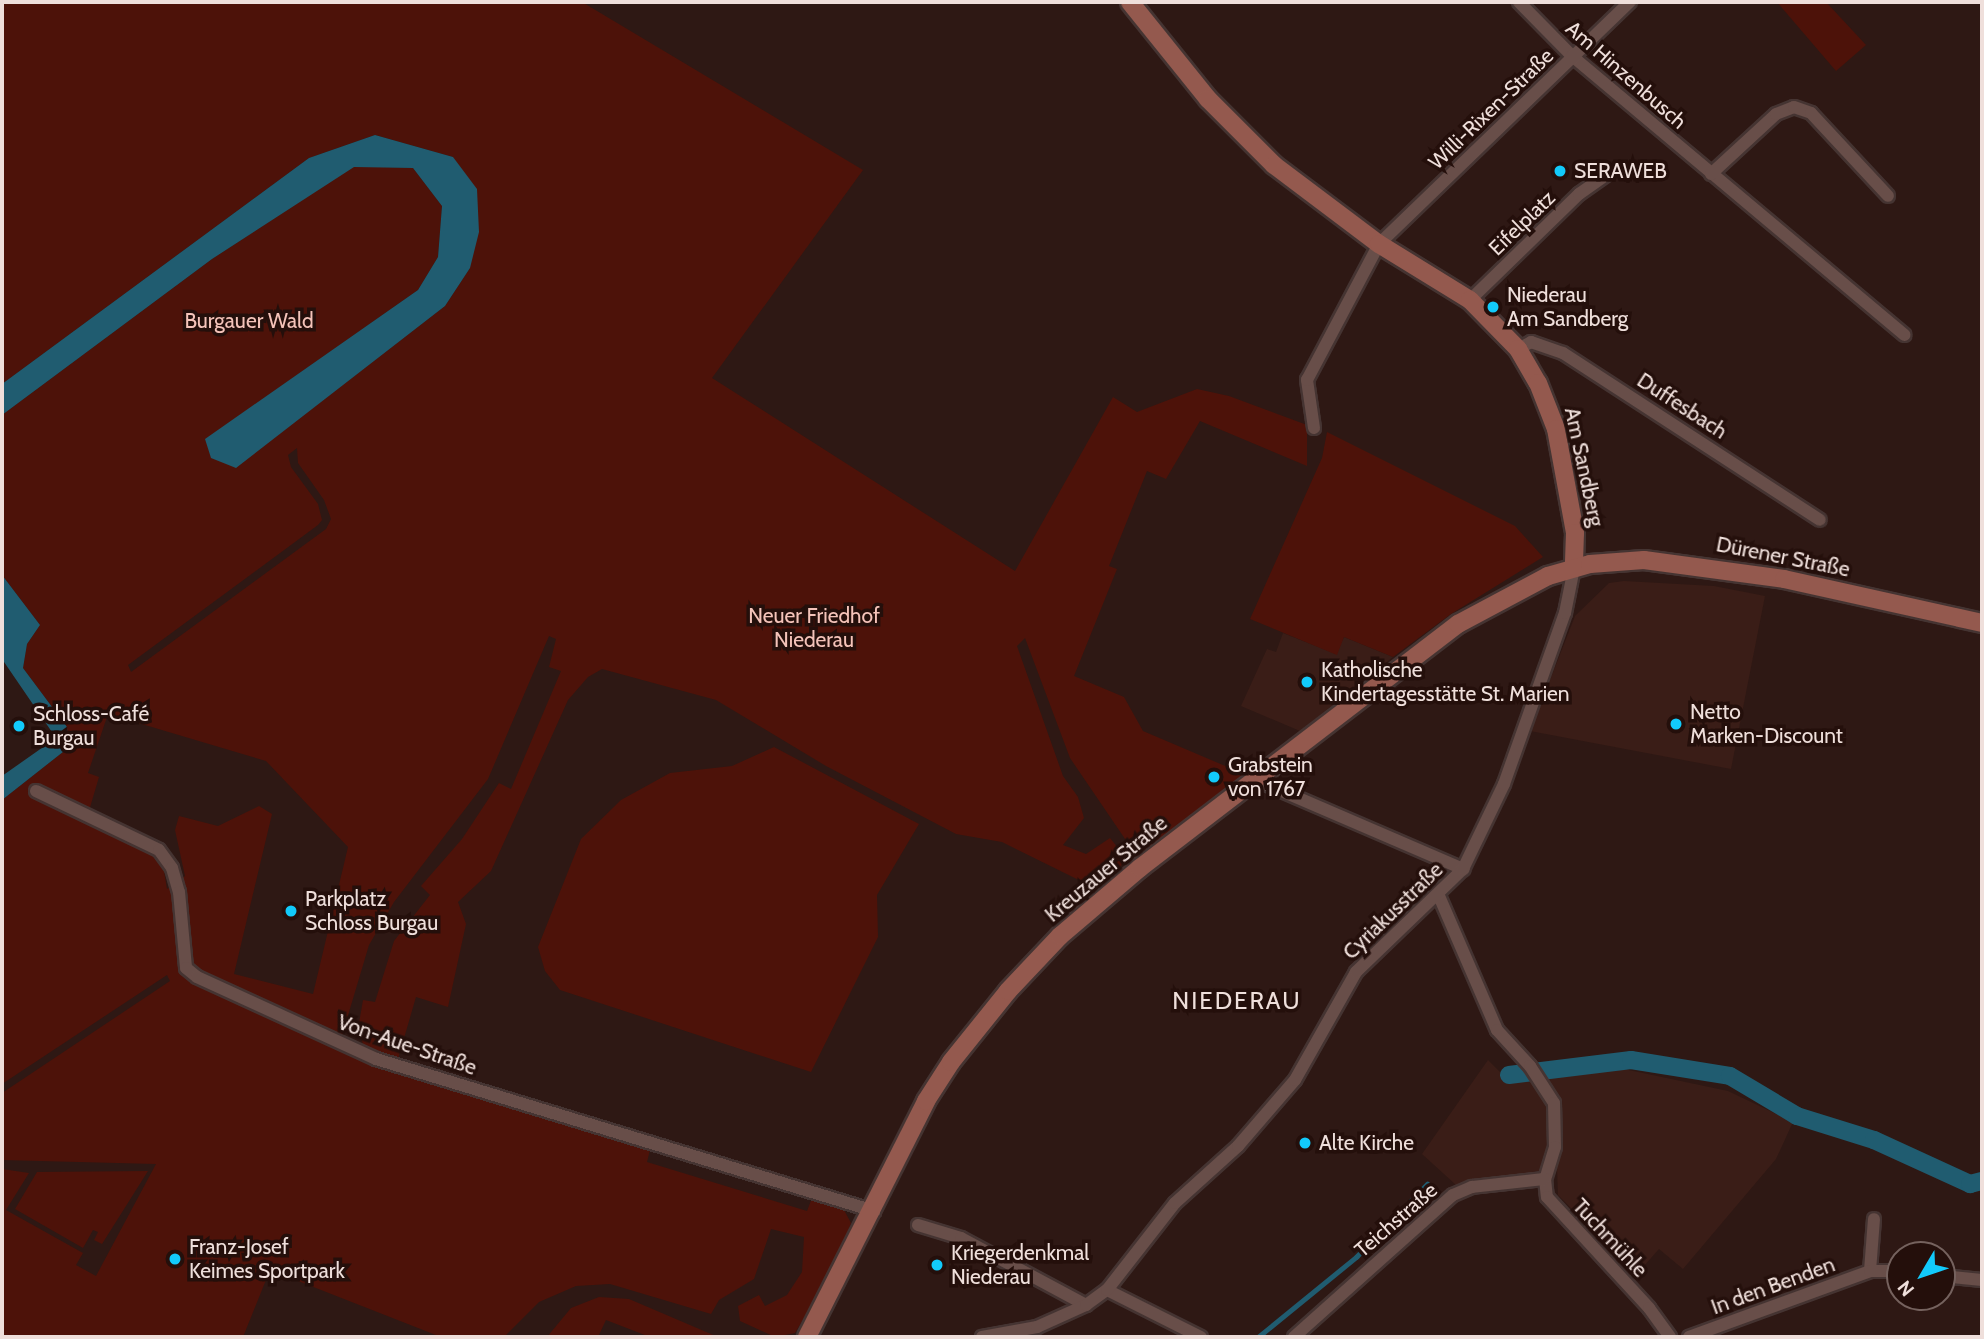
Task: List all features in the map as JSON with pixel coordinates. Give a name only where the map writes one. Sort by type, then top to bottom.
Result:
[{"type":"main road","name":"Am Sandberg","points":[[1130,2],[1248,141],[1316,200],[1379,244],[1470,300],[1518,349],[1538,383],[1556,429],[1575,533],[1574,568]]},
{"type":"main road","name":"Dürener Straße","points":[[1574,568],[1623,560],[1696,564],[1982,623]]},
{"type":"main road","name":"Kreuzauer Straße","points":[[807,1337],[874,1211],[926,1101],[1008,990],[1060,936],[1254,779],[1458,624],[1548,576],[1574,568]]},
{"type":"street","name":"Am Hinzenbusch","points":[[1519,2],[1572,56],[1905,335]]},
{"type":"street","name":"Willi-Rixen-Straße","points":[[1379,244],[1630,2]]},
{"type":"street","points":[[1711,174],[1776,114],[1794,107],[1811,113],[1888,196]]},
{"type":"street","name":"Eifelplatz","points":[[1470,300],[1579,194],[1605,176]]},
{"type":"street","points":[[1314,428],[1307,380],[1379,244]]},
{"type":"street","name":"Duffesbach","points":[[1518,349],[1531,342],[1563,353],[1820,520]]},
{"type":"street","name":"Cyriakusstraße","points":[[982,1337],[1037,1327],[1086,1305],[1107,1290],[1175,1203],[1238,1146],[1295,1080],[1356,972],[1439,896],[1463,869],[1504,784],[1565,613],[1574,568]]},
{"type":"street","points":[[1254,779],[1463,869]]},
{"type":"street","name":"Von-Aue-Straße","points":[[36,791],[159,849],[172,867],[179,892],[186,968],[198,977],[376,1059],[874,1211]]},
{"type":"street","points":[[1439,896],[1497,1030],[1541,1080],[1554,1103],[1555,1147],[1545,1179]]},
{"type":"street","name":"Teichstraße","points":[[1294,1337],[1453,1195],[1472,1187],[1545,1179]]},
{"type":"street","name":"Tuchmühle","points":[[1545,1179],[1547,1197],[1649,1308],[1670,1337]]},
{"type":"street","points":[[1870,1271],[1874,1219]]},
{"type":"street","points":[[918,1225],[961,1238],[1086,1305]]},
{"type":"street","name":"In den Benden","points":[[1689,1337],[1870,1271],[1886,1271]]},
{"type":"street","points":[[1956,1277],[1982,1280]]},
{"type":"street","points":[[1107,1290],[1201,1337]]},
{"type":"shaded area","points":[[1624,581],[1714,586],[1765,596],[1731,769],[1530,731],[1575,616],[1609,583]]},
{"type":"shaded area","name":"Katholische Kindertagesstätte St. Marien","points":[[1283,633],[1336,654],[1344,637],[1393,657],[1300,731],[1241,706],[1267,649],[1276,652]]},
{"type":"shaded area","points":[[1488,1060],[1502,1074],[1529,1081],[1605,1065],[1728,1091],[1793,1122],[1776,1159],[1683,1269],[1659,1249],[1637,1274],[1558,1195],[1557,1168],[1456,1185],[1422,1154]]},
{"type":"green space","points":[[2,2],[582,2],[863,170],[712,378],[1015,571],[1113,397],[1137,412],[1197,389],[1229,396],[1307,425],[1307,466],[1200,421],[1166,479],[1147,471],[1109,566],[1117,569],[1074,676],[1124,697],[1143,731],[1244,774],[1138,858],[1070,758],[1025,638],[1017,646],[1063,776],[1078,797],[1084,818],[1063,845],[1086,854],[1110,838],[1126,858],[1119,869],[1093,887],[1002,842],[956,834],[826,766],[716,700],[602,669],[588,677],[568,700],[491,871],[458,902],[466,924],[448,1007],[416,997],[398,1059],[364,1047],[358,1029],[363,1000],[375,1002],[394,941],[430,895],[421,886],[462,839],[499,783],[511,789],[561,671],[549,667],[556,639],[549,636],[488,779],[394,902],[369,945],[338,1049],[650,1150],[647,1162],[807,1211],[812,1198],[844,1210],[851,1223],[833,1269],[795,1333],[775,1337],[740,1321],[738,1306],[759,1295],[765,1306],[787,1295],[802,1272],[804,1237],[771,1229],[754,1279],[719,1300],[711,1314],[610,1284],[576,1286],[539,1302],[504,1337],[441,1337],[270,1270],[243,1337],[2,1337],[2,1169],[29,1173],[6,1210],[83,1253],[76,1265],[96,1276],[156,1164],[2,1160],[2,1093],[170,981],[167,975],[2,1084],[2,800],[68,748],[67,727],[23,668],[27,644],[40,625],[2,575],[2,415],[212,259],[354,166],[413,168],[442,206],[438,257],[418,290],[206,439],[236,467],[445,306],[470,268],[453,157],[375,135],[309,158],[2,384]],"holes":[[[297,448],[298,463],[324,500],[331,519],[326,529],[131,672],[128,665],[322,520],[318,504],[291,467],[288,455]],[[108,714],[266,761],[348,847],[313,994],[234,974],[272,814],[259,806],[218,826],[179,816],[175,830],[185,876],[167,889],[164,871],[153,856],[86,821],[99,777],[88,773]]]},
{"type":"green space","points":[[1777,2],[1826,2],[1866,45],[1836,71]]},
{"type":"green space","points":[[1327,432],[1515,526],[1543,557],[1451,614],[1393,657],[1344,637],[1337,655],[1250,619],[1322,458]]},
{"type":"green space","points":[[774,747],[919,824],[877,895],[878,937],[811,1072],[560,990],[545,971],[538,947],[581,839],[621,800],[670,773],[732,766]]},
{"type":"green space","points":[[148,1171],[102,1244],[94,1240],[98,1232],[93,1230],[83,1248],[15,1209],[37,1172]]},
{"type":"green space","points":[[599,1297],[629,1299],[718,1337],[650,1337],[606,1320],[598,1337],[547,1337],[571,1308]]},
{"type":"water","points":[[375,135],[453,157],[477,189],[479,232],[470,268],[445,306],[236,468],[211,458],[205,439],[418,290],[438,257],[442,206],[413,168],[354,167],[212,259],[2,415],[2,384],[309,158]]},
{"type":"water","points":[[2,575],[40,625],[27,644],[23,668],[67,727],[68,748],[2,800],[2,776],[56,738],[2,659]]},
{"type":"waterway","points":[[1509,1075],[1631,1060],[1730,1076],[1797,1116],[1874,1140],[1970,1184],[1982,1181]]},
{"type":"waterway","points":[[1258,1337],[1356,1257],[1427,1184]]},
{"type":"place","name":"SERAWEB","points":[[1560,171]]},
{"type":"place","name":"Niederau Am Sandberg","points":[[1493,307]]},
{"type":"place","name":"Katholische Kindertagesstätte St. Marien","points":[[1307,682]]},
{"type":"place","name":"Netto Marken-Discount","points":[[1676,724]]},
{"type":"place","name":"Schloss-Café Burgau","points":[[19,726]]},
{"type":"place","name":"Grabstein von 1767","points":[[1214,777]]},
{"type":"place","name":"Parkplatz Schloss Burgau","points":[[291,911]]},
{"type":"place","name":"Alte Kirche","points":[[1305,1143]]},
{"type":"place","name":"Franz-Josef Keimes Sportpark","points":[[175,1259]]},
{"type":"place","name":"Kriegerdenkmal Niederau","points":[[937,1265]]},
{"type":"district","name":"NIEDERAU","points":[[1237,1001]]},
{"type":"park label","name":"Burgauer Wald","points":[[249,321]]},
{"type":"park label","name":"Neuer Friedhof Niederau","points":[[814,628]]}]
